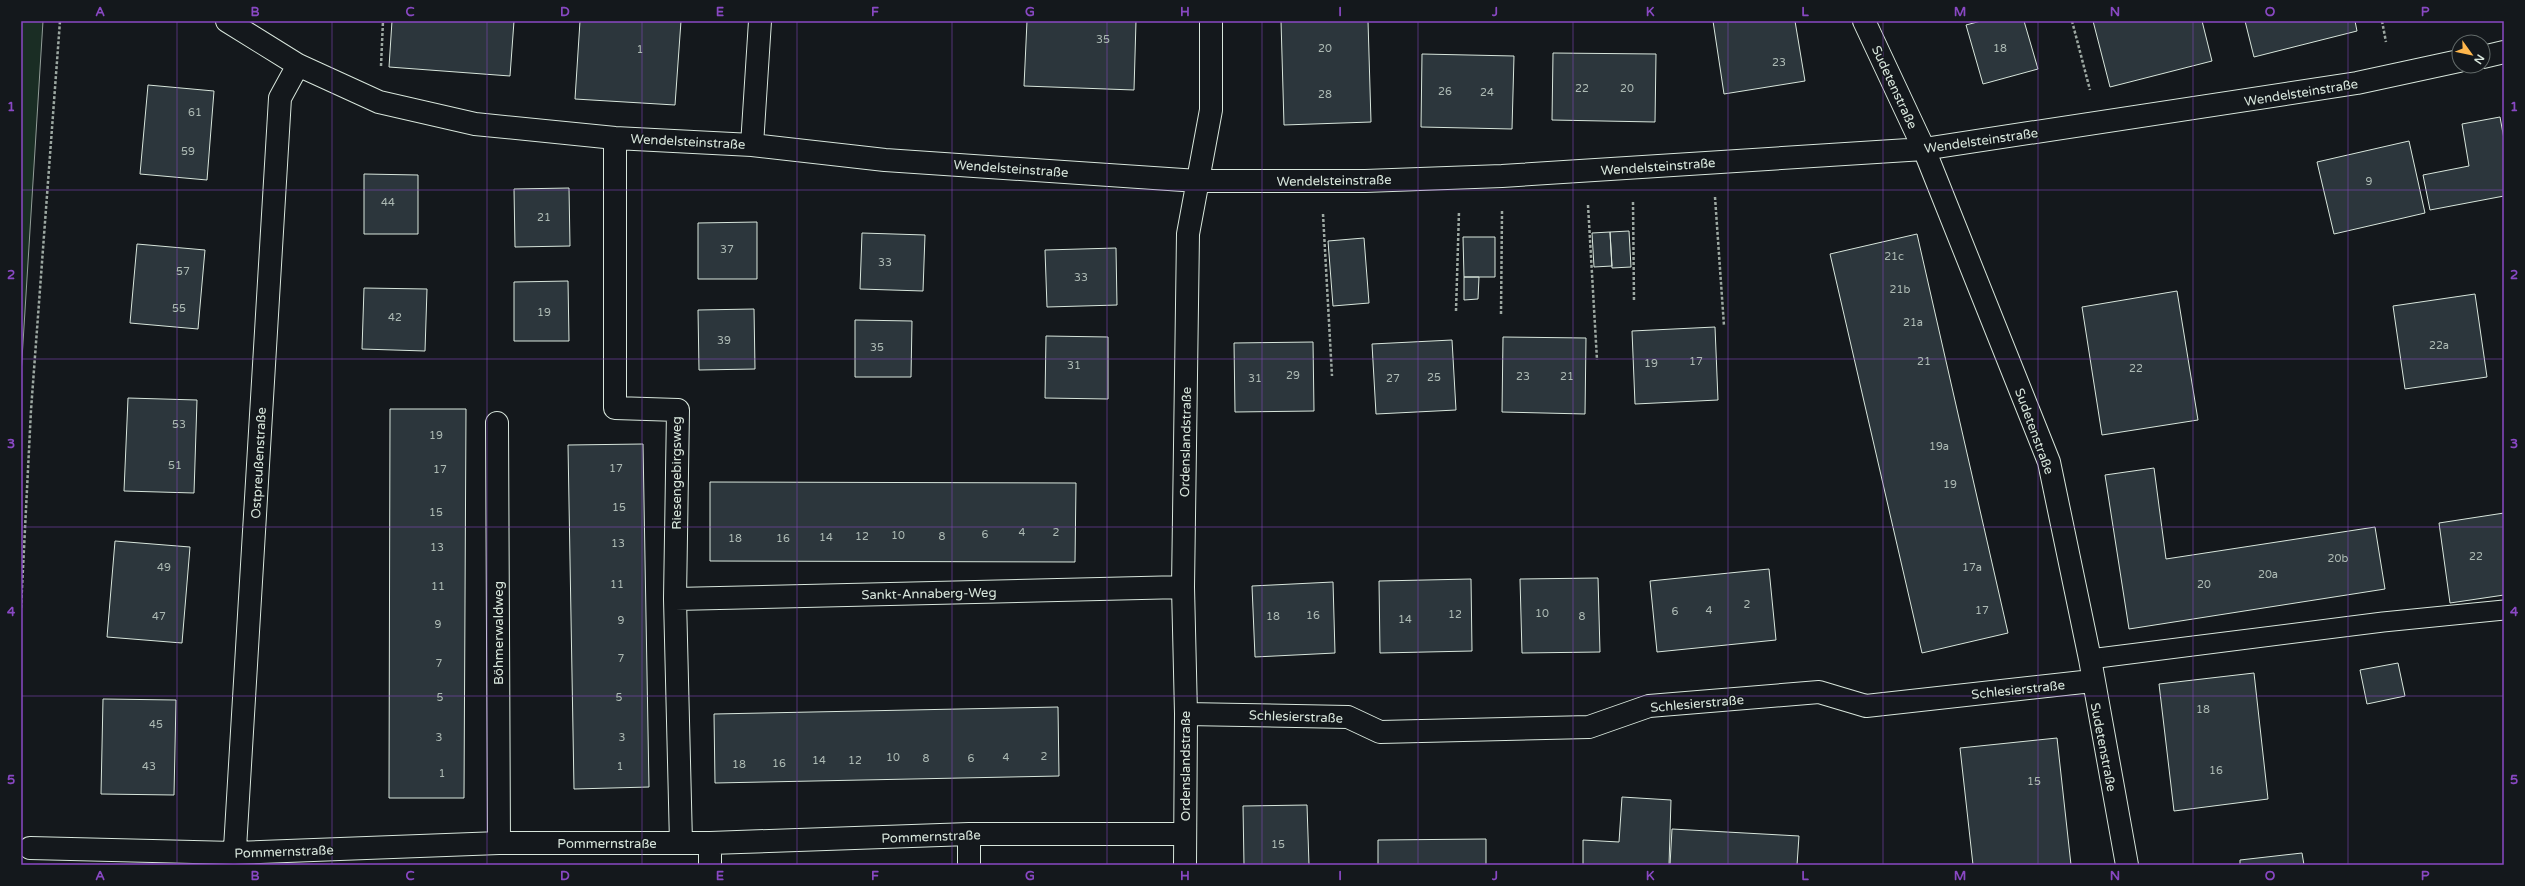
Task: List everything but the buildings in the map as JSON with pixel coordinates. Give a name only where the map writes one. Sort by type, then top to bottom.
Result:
[{"type":"street","name":"Wendelsteinstraße","points":[[227,21],[298,65],[379,102],[475,124],[615,138],[752,144],[885,160],[1198,181],[1321,181],[1460,178],[1924,149],[2358,83],[2451,63]]},
{"type":"street","points":[[752,144],[760,21]]},
{"type":"street","name":"Ordenslandstraße","points":[[1185,865],[1186,714],[1183,587],[1188,234],[1211,110],[1211,21]]},
{"type":"street","name":"Sudetenstraße","points":[[1864,21],[1924,149],[2049,462],[2090,659],[2092,681],[2126,865]]},
{"type":"street","points":[[2491,55],[2504,52]]},
{"type":"street","name":"Ostpreußenstraße","points":[[234,859],[280,98],[298,65]]},
{"type":"street","name":"Riesengebirgsweg","points":[[615,138],[615,408],[678,410],[675,599],[681,843]]},
{"type":"street","name":"Böhmerwaldweg","points":[[497,423],[499,843]]},
{"type":"street","name":"Sankt-Annaberg-Weg","points":[[675,599],[1183,587]]},
{"type":"street","name":"Schlesierstraße","points":[[1186,714],[1348,717],[1380,732],[1589,727],[1649,706],[1819,692],[1866,706],[2092,681]]},
{"type":"street","points":[[969,834],[969,865]]},
{"type":"street","name":"Pommernstraße","points":[[30,848],[234,859],[499,843],[710,843],[969,834],[1185,834]]},
{"type":"street","points":[[710,843],[710,865]]},
{"type":"lane","points":[[2090,659],[2383,622],[2504,610]]},
{"type":"path","points":[[21,608],[31,410],[60,21]]},
{"type":"path","points":[[379,102],[383,21]]},
{"type":"path","points":[[2072,21],[2098,123]]},
{"type":"path","points":[[1712,162],[1724,326]]},
{"type":"path","points":[[1633,168],[1634,302]]},
{"type":"path","points":[[1586,171],[1597,360]]},
{"type":"path","points":[[1501,314],[1502,176]]},
{"type":"path","points":[[1456,310],[1460,178]]},
{"type":"path","points":[[1321,181],[1332,376]]},
{"type":"green space","points":[[21,21],[43,21],[21,375]]}]
